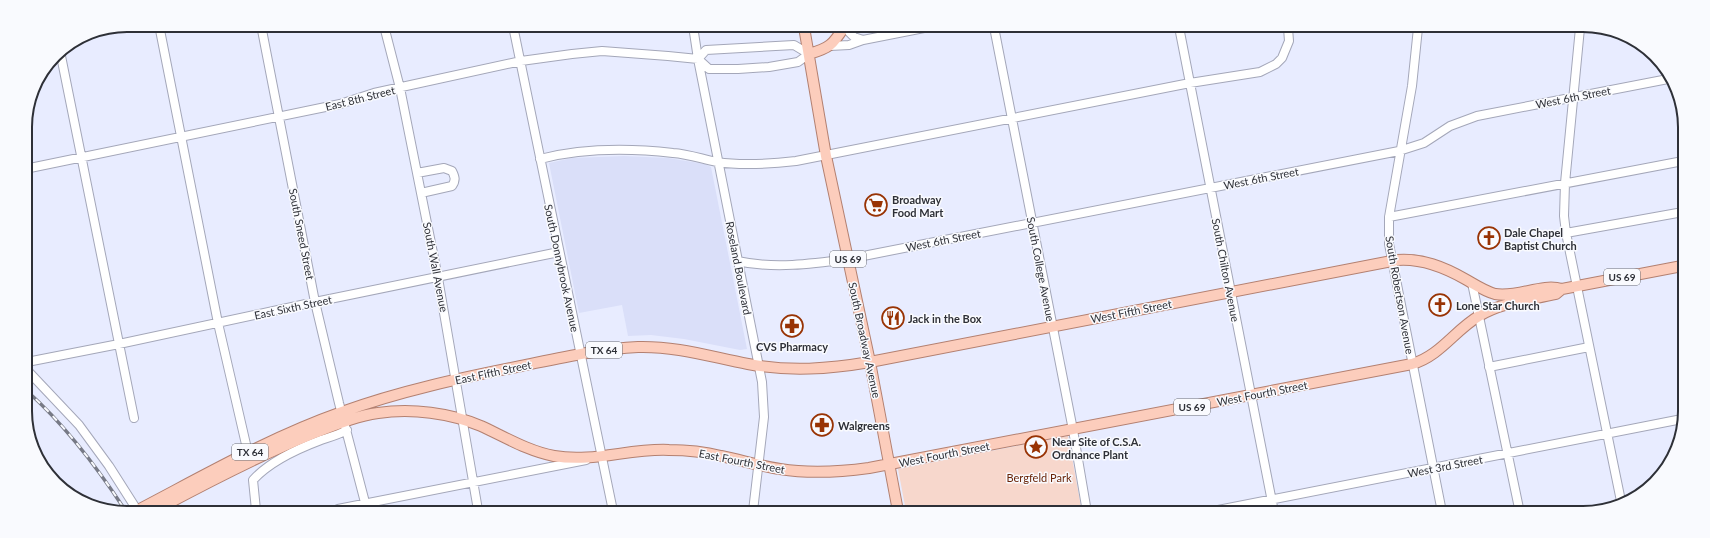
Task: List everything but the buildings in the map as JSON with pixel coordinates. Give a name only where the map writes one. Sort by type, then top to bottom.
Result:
[{"type":"main road","name":"South Broadway Avenue","points":[[805,32],[826,156],[870,362],[897,506]]},
{"type":"main road","points":[[809,54],[830,46],[835,42],[841,32]]},
{"type":"main road","name":"US 69","points":[[1392,261],[1412,260],[1430,263],[1490,292],[1501,294],[1516,294],[1554,287],[1562,289],[1678,267]]},
{"type":"main road","name":"West Fifth Street","points":[[870,362],[1392,261]]},
{"type":"main road","name":"US 69","points":[[1479,316],[1500,306],[1556,294],[1562,289]]},
{"type":"main road","name":"West Fourth Street","points":[[890,465],[1412,364],[1425,360],[1440,350],[1462,329],[1479,316]]},
{"type":"main road","name":"East Fifth Street","points":[[160,504],[267,453],[344,421],[456,379],[580,354],[621,348],[658,347],[697,352],[759,366],[790,369],[819,369],[870,362]]},
{"type":"main road","name":"East Fifth Street","points":[[160,504],[248,453],[301,428],[344,421],[378,413],[407,411],[428,412],[462,419]]},
{"type":"main road","name":"East Fourth Street","points":[[462,419],[544,454],[562,457],[598,457],[655,450],[678,450],[721,456],[788,471],[820,472],[856,470],[890,465]]},
{"type":"street","points":[[159,32],[218,323],[248,453]]},
{"type":"street","name":"South Sneed Street","points":[[262,32],[316,302],[366,506]]},
{"type":"street","name":"South Wall Avenue","points":[[386,32],[400,88],[438,278],[477,506]]},
{"type":"street","name":"South Donnybrook Avenue","points":[[514,32],[580,354],[598,457],[612,506]]},
{"type":"street","name":"Roseland Boulevard","points":[[694,32],[737,261],[762,382],[764,417],[754,506]]},
{"type":"street","points":[[849,32],[854,37],[863,40]]},
{"type":"street","points":[[830,46],[848,46],[863,40],[904,32]]},
{"type":"street","name":"South College Avenue","points":[[995,32],[1031,222],[1073,430],[1086,506]]},
{"type":"street","name":"South Chilton Avenue","points":[[1180,32],[1273,506]]},
{"type":"street","points":[[540,159],[581,151],[634,150],[675,153],[719,162],[767,164],[826,156],[1190,83],[1260,72],[1268,69],[1279,61],[1289,41],[1288,32]]},
{"type":"street","name":"South Robertson Avenue","points":[[1418,32],[1412,86],[1399,151],[1389,217],[1389,244],[1441,506]]},
{"type":"street","points":[[1580,32],[1565,182],[1564,216],[1566,233],[1620,498]]},
{"type":"street","points":[[698,59],[706,50],[794,46],[809,54]]},
{"type":"street","name":"East 8th Street","points":[[32,168],[340,104],[374,93],[521,61],[602,52],[698,59],[709,69],[738,69],[769,67],[798,62],[809,54]]},
{"type":"street","points":[[62,58],[134,418]]},
{"type":"street","name":"West 6th Street","points":[[737,261],[755,265],[792,265],[848,259],[1399,151],[1424,143],[1450,126],[1463,120],[1573,96],[1665,79]]},
{"type":"street","points":[[1389,217],[1565,182],[1678,162]]},
{"type":"street","points":[[417,173],[444,168],[452,171],[455,176],[455,182],[452,186],[421,193]]},
{"type":"street","points":[[1566,233],[1678,213]]},
{"type":"street","name":"East Sixth Street","points":[[32,361],[559,252]]},
{"type":"street","points":[[1472,283],[1519,506]]},
{"type":"street","points":[[1489,367],[1590,347]]},
{"type":"street","points":[[32,375],[79,425],[109,466],[135,506]]},
{"type":"street","name":"West 3rd Street","points":[[1237,506],[1677,420]]},
{"type":"street","points":[[256,506],[253,480],[263,470],[288,455],[321,440],[336,436],[344,421]]},
{"type":"street","name":"East Fourth Street","points":[[370,506],[473,483],[572,464],[598,457]]},
{"type":"shaded area","points":[[624,156],[668,158],[705,164],[711,167],[747,349],[740,350],[684,339],[651,335],[628,336],[622,305],[579,313],[549,163],[572,158]]},
{"type":"green space","name":"Bergfeld Park","points":[[1068,436],[1081,506],[905,506],[898,469]]},
{"type":"railway","points":[[32,396],[80,447],[122,506]]},
{"type":"place","name":"Broadway Food Mart","points":[[876,205]]},
{"type":"place","name":"Dale Chapel Baptist Church","points":[[1489,238]]},
{"type":"place","name":"Lone Star Church","points":[[1440,305]]},
{"type":"place","name":"Jack in the Box","points":[[893,318]]},
{"type":"place","name":"CVS Pharmacy","points":[[792,326]]},
{"type":"place","name":"Walgreens","points":[[822,425]]},
{"type":"place","name":"Near Site of C.S.A. Ordnance Plant","points":[[1036,447]]}]
